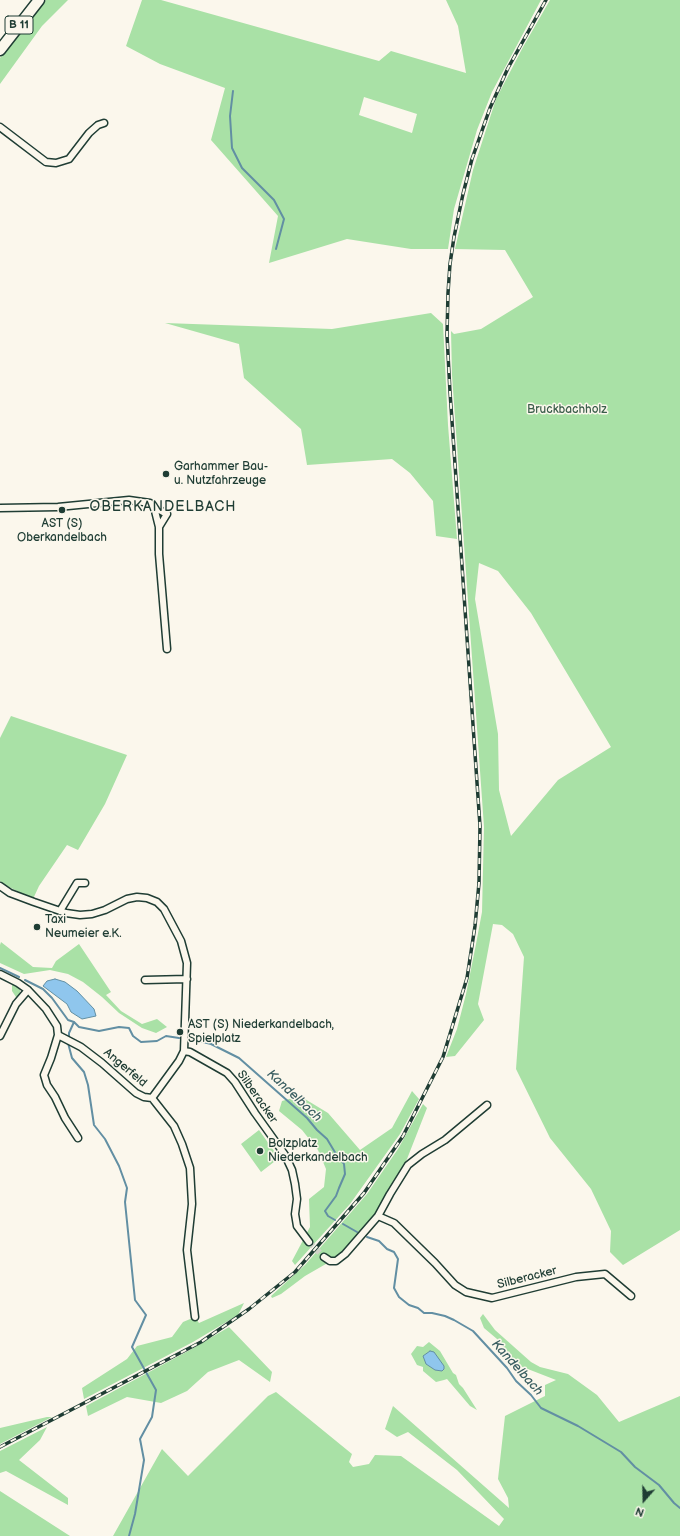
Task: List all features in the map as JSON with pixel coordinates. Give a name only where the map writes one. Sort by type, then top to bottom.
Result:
[{"type":"main road","name":"B 11","points":[[0,50],[39,0]]},
{"type":"street","points":[[0,127],[46,162],[56,163],[69,159],[89,133],[98,125],[104,123]]},
{"type":"street","points":[[0,508],[58,507],[129,500],[150,503],[167,514],[159,527]]},
{"type":"street","points":[[154,507],[159,527],[166,649]]},
{"type":"street","points":[[60,911],[77,883],[85,883]]},
{"type":"street","points":[[0,886],[10,893],[60,911],[80,915],[92,914],[105,910],[127,899],[137,897],[147,898],[157,902],[164,909],[181,941],[187,962],[184,1010],[184,1051],[179,1061],[152,1098]]},
{"type":"street","points":[[0,974],[28,990],[46,1009],[57,1026],[58,1035],[52,1058],[44,1075],[47,1085],[78,1138]]},
{"type":"street","points":[[145,980],[187,979]]},
{"type":"street","points":[[0,1036],[16,1004],[28,990]]},
{"type":"street","name":"Angerfeld","points":[[58,1035],[81,1047],[136,1093],[144,1097],[152,1098],[174,1126],[190,1168],[192,1204],[187,1250],[195,1317]]},
{"type":"street","name":"Silberacker","points":[[184,1051],[190,1052],[227,1073],[235,1082],[285,1155],[292,1170],[295,1184],[297,1199],[295,1214],[297,1226],[309,1242]]},
{"type":"street","points":[[324,1257],[330,1261],[336,1261],[340,1258],[378,1216],[408,1165],[422,1154],[445,1140],[487,1105]]},
{"type":"street","name":"Silberacker","points":[[378,1216],[388,1219],[394,1223],[435,1263],[454,1285],[466,1292],[492,1298],[576,1277],[605,1274],[632,1296]]},
{"type":"green space","points":[[46,0],[68,0],[42,26],[0,84],[0,58]]},
{"type":"green space","points":[[142,0],[161,0],[379,61],[391,51],[466,73],[458,26],[446,0],[541,0],[492,92],[477,130],[454,209],[448,249],[411,249],[347,239],[269,263],[278,216],[211,140],[225,88],[160,64],[126,46]],"holes":[[[364,97],[417,114],[412,133],[359,115]]]},
{"type":"green space","name":"Bruckbachholz","points":[[550,0],[680,0],[680,1230],[623,1265],[610,1252],[611,1231],[591,1189],[550,1138],[516,1069],[524,957],[513,934],[502,925],[493,924],[478,1004],[484,1020],[455,1056],[446,1057],[457,1029],[466,994],[482,912],[484,827],[452,375],[451,331],[454,334],[481,329],[533,297],[505,250],[455,249],[473,170],[496,99]],"holes":[[[479,563],[498,571],[531,613],[611,747],[558,780],[511,836],[499,790],[498,734],[475,599]]]},
{"type":"green space","points":[[431,313],[443,324],[448,425],[457,539],[436,536],[433,501],[410,473],[392,459],[307,465],[301,429],[244,378],[239,344],[165,323],[332,329]]},
{"type":"green space","points":[[11,716],[127,755],[105,804],[78,850],[67,845],[39,886],[33,899],[0,881],[0,738]]},
{"type":"green space","points":[[1,942],[33,967],[52,968],[56,961],[79,944],[111,992],[106,995],[121,1011],[142,1024],[157,1019],[167,1027],[156,1033],[142,1028],[119,1013],[83,982],[68,974],[50,970],[24,974],[0,963]]},
{"type":"green space","points":[[12,983],[20,990],[20,994],[16,1000],[16,997],[12,991]]},
{"type":"green space","points":[[412,1091],[419,1099],[400,1134],[350,1204],[295,1265],[292,1261],[310,1227],[309,1199],[324,1187],[326,1169],[318,1150],[302,1130],[279,1111],[282,1101],[300,1096],[328,1113],[360,1150],[392,1128]]},
{"type":"green space","points":[[423,1104],[427,1108],[407,1159],[392,1187],[367,1226],[338,1257],[305,1276],[281,1294],[272,1298],[271,1296],[305,1265],[367,1194],[398,1149]]},
{"type":"green space","name":"Bolzplatz Niederkandelbach","points":[[259,1130],[279,1158],[261,1172],[241,1144]]},
{"type":"green space","points":[[244,1303],[238,1315],[193,1342],[84,1399],[82,1388],[127,1359],[137,1346],[172,1337],[183,1322],[195,1317],[199,1323]]},
{"type":"green space","points":[[483,1314],[495,1330],[531,1362],[540,1367],[568,1374],[597,1395],[619,1422],[680,1396],[680,1536],[113,1536],[162,1449],[188,1476],[268,1396],[276,1392],[352,1454],[349,1462],[353,1467],[369,1464],[375,1455],[401,1456],[499,1526],[504,1519],[457,1470],[408,1432],[397,1437],[385,1429],[393,1406],[509,1508],[508,1498],[498,1479],[505,1416],[545,1396],[545,1385],[556,1380],[520,1366],[497,1339],[484,1328],[480,1318]]},
{"type":"green space","points":[[229,1327],[272,1372],[270,1382],[239,1360],[208,1372],[187,1391],[161,1403],[127,1397],[88,1416],[86,1406],[190,1350]]},
{"type":"green space","points":[[429,1342],[440,1351],[453,1373],[456,1375],[459,1384],[477,1410],[470,1406],[447,1379],[436,1382],[423,1371],[423,1367],[417,1365],[411,1354],[417,1346],[423,1347]]},
{"type":"green space","points":[[52,1417],[0,1444],[0,1428]]},
{"type":"green space","points":[[47,1427],[40,1440],[19,1460],[68,1498],[68,1505],[6,1471],[0,1473],[0,1451]]},
{"type":"green space","points":[[0,1491],[70,1536],[0,1536]]},
{"type":"water","points":[[55,979],[65,982],[77,991],[94,1009],[96,1016],[82,1019],[71,1012],[67,1004],[43,986],[47,981]]},
{"type":"water","points":[[430,1351],[434,1352],[444,1366],[442,1371],[435,1370],[426,1364],[423,1356]]},
{"type":"waterway","points":[[233,91],[230,116],[232,148],[242,168],[274,200],[284,219],[276,249]]},
{"type":"waterway","name":"Kandelbach","points":[[0,968],[19,977]]},
{"type":"waterway","name":"Kandelbach","points":[[25,980],[43,989],[52,998],[68,1020],[74,1022],[79,1027],[99,1031],[119,1027],[129,1028],[133,1036],[141,1042],[157,1041],[166,1036],[179,1038]]},
{"type":"waterway","points":[[69,1038],[69,1033],[74,1022]]},
{"type":"waterway","name":"Kandelbach","points":[[187,1038],[211,1044],[239,1058],[307,1118],[327,1139],[344,1164],[345,1174],[336,1196],[325,1211],[328,1216],[335,1220]]},
{"type":"waterway","points":[[68,1043],[72,1058],[84,1072],[88,1085],[94,1125],[105,1139],[119,1166],[127,1188],[125,1202],[135,1300],[146,1315],[132,1347],[156,1390],[152,1417],[140,1439],[144,1460],[135,1514],[129,1536]]},
{"type":"waterway","points":[[343,1224],[357,1232]]},
{"type":"waterway","name":"Kandelbach","points":[[367,1237],[379,1241],[387,1249],[394,1252],[398,1259],[394,1288],[399,1297],[409,1305],[418,1308],[424,1313],[445,1316],[473,1331],[541,1408],[578,1426],[621,1452],[635,1467],[659,1485],[680,1508]]},
{"type":"tunnel","points":[[309,1242],[324,1257]]},
{"type":"railway","points":[[0,1447],[201,1342],[249,1309],[295,1272],[364,1193],[403,1136],[443,1057],[467,978],[475,926],[479,883],[480,826],[450,392],[447,335],[450,264],[463,194],[472,159],[490,108],[508,68],[546,0]]},
{"type":"place","name":"Garhammer Bau- u. Nutzfahrzeuge","points":[[166,474]]},
{"type":"place","name":"AST (S) Oberkandelbach","points":[[62,510]]},
{"type":"place","name":"Taxi Neumeier e.K.","points":[[37,927]]},
{"type":"place","name":"AST (S) Niederkandelbach, Spielplatz","points":[[180,1032]]},
{"type":"place","name":"Bolzplatz Niederkandelbach","points":[[260,1151]]},
{"type":"district","name":"OBERKANDELBACH","points":[[163,507]]}]
